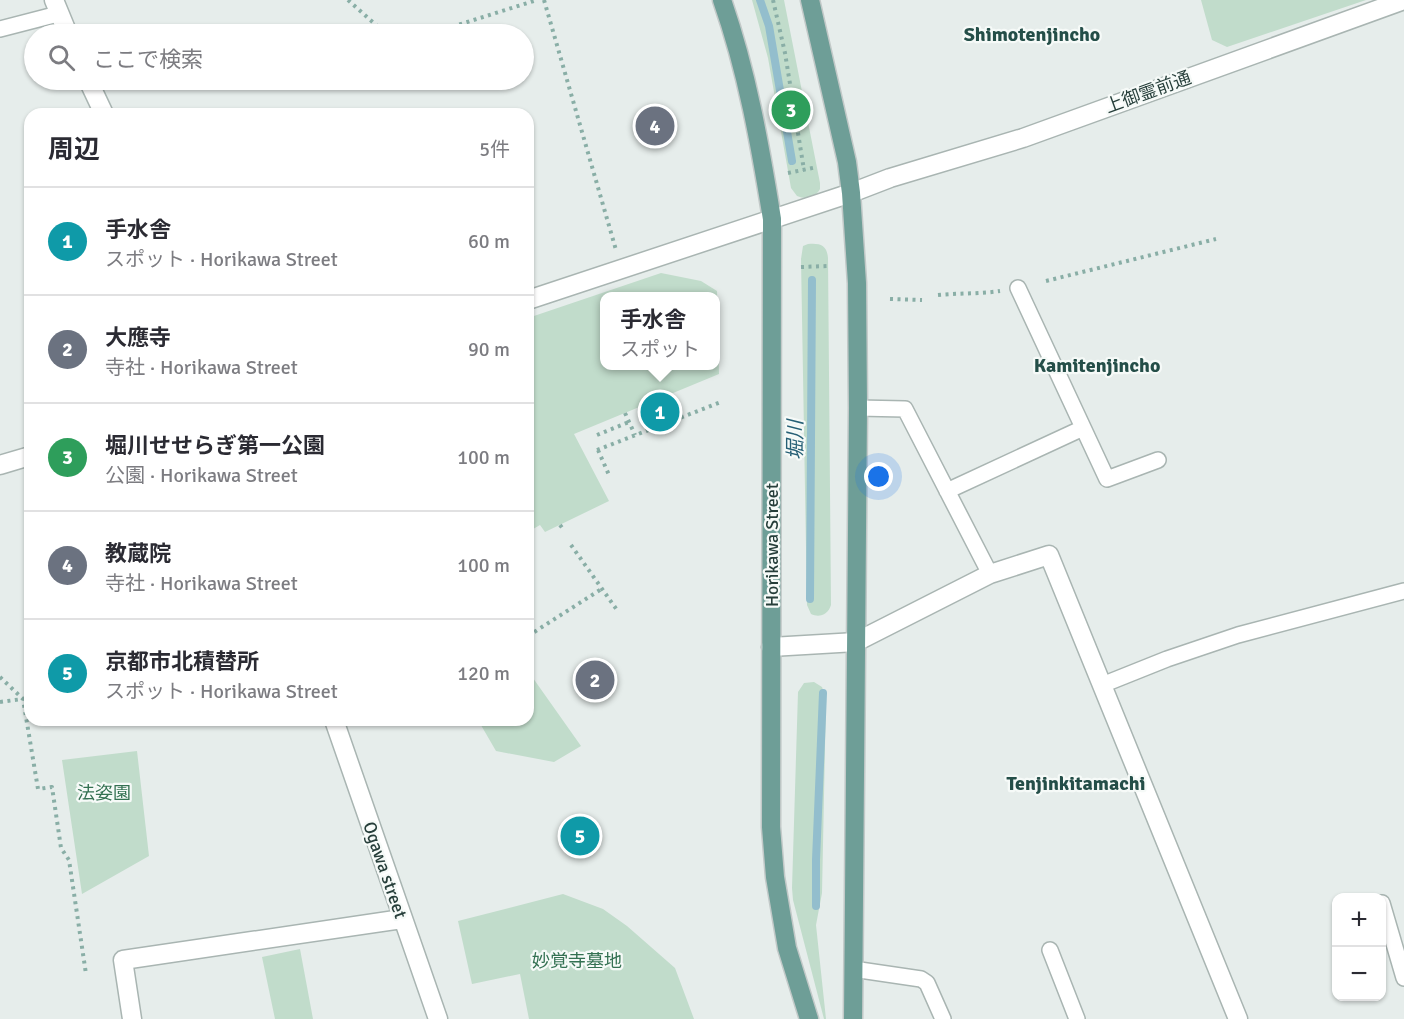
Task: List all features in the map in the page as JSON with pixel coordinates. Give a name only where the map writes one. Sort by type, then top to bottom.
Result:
[{"type":"main road","name":"Horikawa Street","points":[[722,0],[736,41],[756,125],[772,219],[771,827],[775,877],[787,948],[807,1017]]},
{"type":"main road","points":[[810,0],[842,140],[851,193],[857,283],[853,1019]]},
{"type":"street","name":"上御霊前通","points":[[534,298],[890,178],[1023,138],[1404,0]]},
{"type":"street","points":[[56,7],[64,24]]},
{"type":"street","points":[[93,90],[101,108]]},
{"type":"street","points":[[0,465],[24,458]]},
{"type":"street","points":[[771,647],[856,642],[990,574],[1049,555],[1238,1019]]},
{"type":"street","name":"Ogawa street","points":[[336,726],[438,1019]]},
{"type":"street","points":[[132,1019],[123,960],[402,919]]},
{"type":"lane","points":[[0,30],[56,7]]},
{"type":"lane","points":[[1018,288],[1107,479],[1158,460]]},
{"type":"lane","points":[[858,408],[905,409],[990,574]]},
{"type":"lane","points":[[947,491],[1083,428]]},
{"type":"lane","points":[[1102,685],[1167,659],[1238,635],[1404,591]]},
{"type":"lane","points":[[1386,917],[1404,978]]},
{"type":"lane","points":[[1050,950],[1077,1019]]},
{"type":"lane","points":[[853,969],[921,979],[927,983],[943,1019]]},
{"type":"path","points":[[348,0],[375,24]]},
{"type":"path","points":[[461,24],[537,0]]},
{"type":"path","points":[[544,0],[621,270]]},
{"type":"path","points":[[773,0],[785,53],[804,170]]},
{"type":"path","points":[[788,173],[817,167]]},
{"type":"path","points":[[1046,281],[1216,239]]},
{"type":"path","points":[[801,267],[828,266]]},
{"type":"path","points":[[938,295],[982,294],[1018,288]]},
{"type":"path","points":[[890,299],[922,300]]},
{"type":"path","points":[[609,475],[597,450],[721,402]]},
{"type":"path","points":[[625,413],[635,435]]},
{"type":"path","points":[[597,435],[629,422]]},
{"type":"path","points":[[571,545],[617,610]]},
{"type":"path","points":[[534,632],[603,588]]},
{"type":"path","points":[[0,677],[23,699],[24,705]]},
{"type":"path","points":[[0,702],[23,699]]},
{"type":"path","points":[[28,726],[38,789],[52,787],[61,848],[69,860],[86,974]]},
{"type":"green space","points":[[752,0],[784,0],[820,183],[818,192],[810,197],[797,196],[791,188],[768,58]]},
{"type":"green space","points":[[1201,0],[1366,0],[1227,47],[1212,40]]},
{"type":"green space","points":[[808,244],[822,246],[828,258],[831,605],[823,615],[817,616],[811,614],[807,605],[801,259],[803,246]]},
{"type":"green space","points":[[661,273],[701,281],[717,291],[605,292]]},
{"type":"green space","points":[[600,294],[600,370],[719,370],[719,374],[574,434],[609,501],[545,532],[540,525],[534,528],[534,316]]},
{"type":"green space","points":[[534,679],[581,746],[554,762],[496,751],[481,726],[534,726]]},
{"type":"green space","points":[[814,682],[822,687],[826,698],[822,893],[816,925],[826,1019],[824,1019],[793,900],[792,888],[798,692],[804,683]]},
{"type":"green space","name":"法姿園","points":[[137,751],[149,856],[82,894],[62,760]]},
{"type":"green space","name":"妙覚寺墓地","points":[[563,894],[603,909],[627,926],[675,968],[694,1019],[529,1019],[520,974],[472,984],[458,921]]},
{"type":"green space","points":[[300,949],[313,1019],[275,1019],[262,957]]},
{"type":"waterway","name":"堀川","points":[[760,0],[769,26],[792,161]]},
{"type":"waterway","name":"堀川","points":[[810,599],[812,280]]},
{"type":"waterway","name":"堀川","points":[[816,906],[823,693]]},
{"type":"place","name":"堀川せせらぎ第一公園","points":[[791,110]]},
{"type":"place","name":"教蔵院","points":[[655,126]]},
{"type":"place","name":"手水舎","points":[[660,412]]},
{"type":"place","name":"大應寺","points":[[595,680]]},
{"type":"place","name":"京都市北積替所","points":[[580,836]]},
{"type":"district","name":"Shimotenjincho","points":[[1032,34]]},
{"type":"district","name":"Kamitenjincho","points":[[1097,365]]},
{"type":"district","name":"Tenjinkitamachi","points":[[1076,783]]}]
